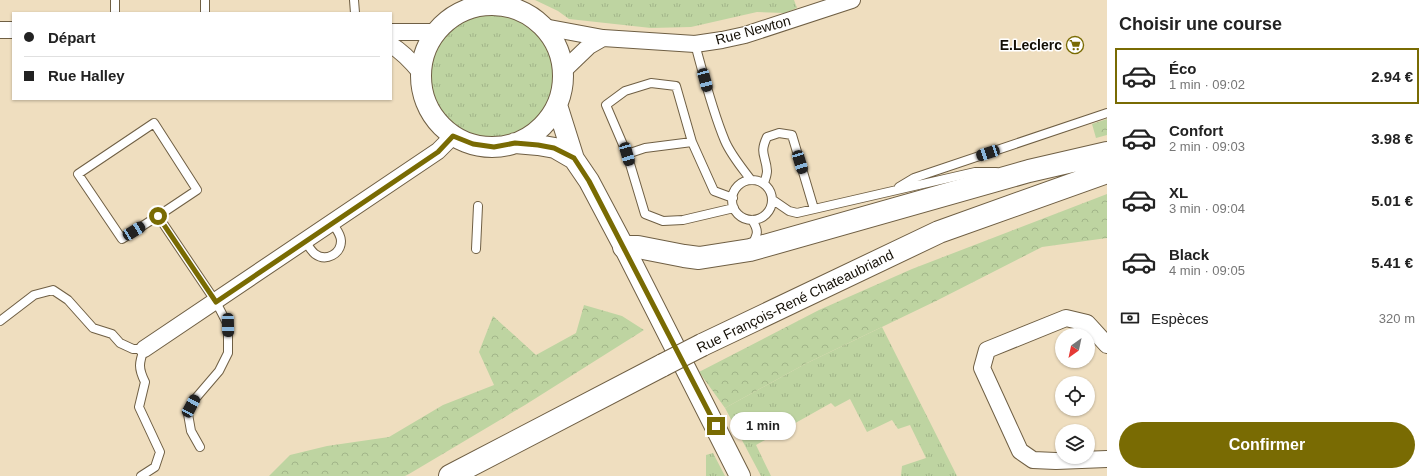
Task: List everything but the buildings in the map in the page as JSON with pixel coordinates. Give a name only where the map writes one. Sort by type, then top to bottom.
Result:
[{"type":"main road","points":[[624,247],[638,247],[699,258],[750,250],[1029,171],[1107,153]]},
{"type":"main road","name":"Rue François-René Chateaubriand","points":[[450,476],[702,345],[939,232],[1107,172]]},
{"type":"street","name":"Rue Newton","points":[[544,28],[603,38],[695,44],[745,35],[852,0]]},
{"type":"street","points":[[464,5],[508,7],[521,11],[534,18],[544,28],[557,47],[563,70],[562,88],[557,105],[546,122],[532,135],[515,143],[494,147],[473,144],[453,136],[435,119],[424,97],[421,73],[425,51],[436,32],[464,5]]},
{"type":"street","points":[[0,30],[12,30]]},
{"type":"street","points":[[392,32],[436,32]]},
{"type":"street","points":[[563,70],[589,46],[603,38]]},
{"type":"street","points":[[392,45],[410,59],[421,73]]},
{"type":"street","points":[[557,105],[574,158],[589,181],[624,247],[740,476]]},
{"type":"street","points":[[144,349],[438,152],[453,136]]},
{"type":"street","points":[[515,143],[554,148],[574,158]]},
{"type":"street","points":[[1107,345],[1087,323],[1066,318],[987,350],[982,368],[1020,451],[1033,460],[1107,458]]},
{"type":"lane","points":[[115,0],[115,12]]},
{"type":"lane","points":[[205,0],[205,12]]},
{"type":"lane","points":[[354,0],[355,12]]},
{"type":"lane","points":[[695,44],[708,92],[726,142],[751,180]]},
{"type":"lane","points":[[733,198],[714,191],[692,142],[676,86],[651,82],[625,91],[606,105],[627,154],[644,214],[663,221],[683,220],[734,208]]},
{"type":"lane","points":[[894,190],[914,178],[1107,113]]},
{"type":"lane","points":[[154,123],[197,190],[158,216],[122,239],[78,174],[154,123]]},
{"type":"lane","points":[[764,183],[767,172],[762,147],[767,138],[779,133],[792,135],[814,209]]},
{"type":"lane","points":[[627,154],[645,148],[692,142]]},
{"type":"lane","points":[[773,200],[789,211],[797,213],[975,172],[1029,171]]},
{"type":"lane","points":[[751,180],[764,183],[772,194],[772,206],[764,216],[758,219],[752,220],[740,216],[734,208],[733,198],[736,188],[740,184],[751,180]]},
{"type":"lane","points":[[476,249],[478,206]]},
{"type":"lane","points":[[158,216],[216,302],[228,325],[228,353],[218,371],[195,399],[188,414],[191,431],[200,447]]},
{"type":"lane","points":[[750,250],[757,234],[757,230],[752,220]]},
{"type":"lane","points":[[306,241],[314,253],[319,256],[324,257],[334,254],[341,242],[340,236],[332,223]]},
{"type":"lane","points":[[0,321],[34,295],[53,290],[68,300],[93,328],[112,334],[120,343],[133,349],[144,349],[140,371],[145,382],[139,407],[160,452],[155,468],[141,476]]},
{"type":"green space","points":[[535,0],[794,0],[797,8],[785,13],[757,12],[691,27],[651,28],[569,19],[558,11]]},
{"type":"green space","points":[[490,13],[514,18],[525,24],[538,36],[548,52],[553,76],[548,100],[542,111],[530,124],[514,134],[490,139],[466,134],[455,128],[442,116],[432,100],[427,76],[432,52],[438,41],[450,28],[466,18]]},
{"type":"green space","points":[[1107,119],[1107,135],[1096,138],[1092,124]]},
{"type":"green space","points":[[1107,194],[1107,238],[1042,247],[938,300],[805,364],[725,408],[699,372],[819,310],[912,269]]},
{"type":"green space","points":[[584,305],[622,316],[644,330],[525,405],[409,474],[405,476],[269,476],[290,455],[327,446],[389,437],[443,405],[494,385],[479,352],[493,316],[536,355],[576,333]]},
{"type":"green space","points":[[882,327],[957,476],[901,476],[902,466],[926,458],[910,425],[898,429],[892,420],[867,432],[850,399],[835,407],[831,403],[756,445],[771,476],[761,476],[725,408],[805,364]]},
{"type":"green space","points":[[713,453],[725,476],[706,476],[706,455]]},
{"type":"place","name":"E.Leclerc","points":[[1075,45]]},
{"type":"route","points":[[158,216],[216,302],[438,152],[453,136],[473,144],[494,147],[515,143],[554,148],[574,158],[589,181],[716,426]]}]
